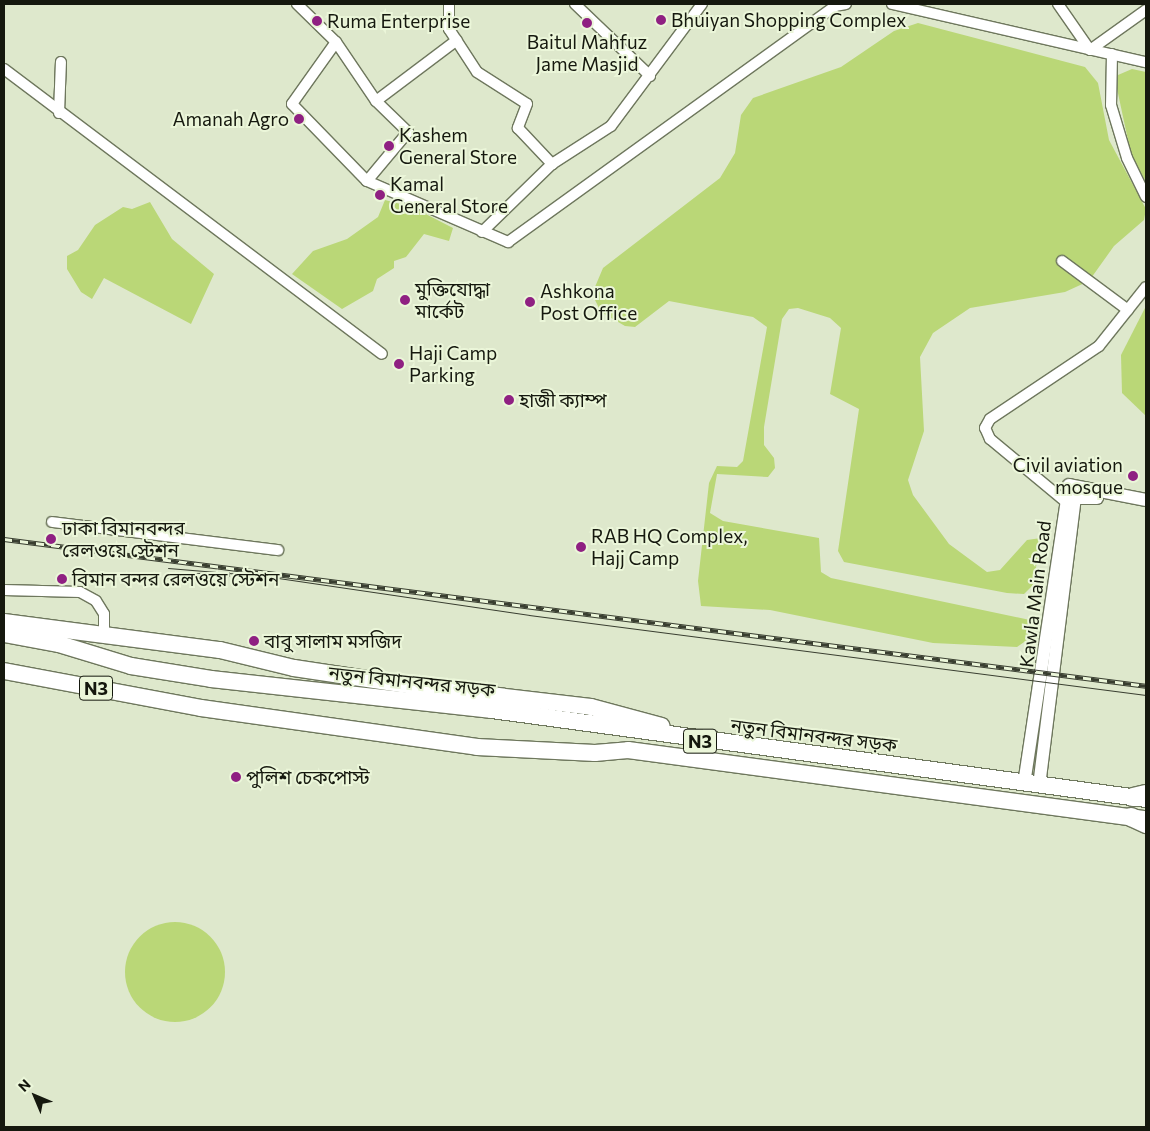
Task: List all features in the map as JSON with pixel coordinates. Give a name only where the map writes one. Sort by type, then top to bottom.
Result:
[{"type":"highway","name":"নতুন বিমানবন্দর সড়ক","points":[[4,622],[220,650],[294,668],[591,707],[682,731]]},
{"type":"highway","name":"নতুন বিমানবন্দর সড়ক","points":[[4,634],[178,674],[268,686],[547,717],[1032,785],[1143,797]]},
{"type":"highway","name":"নতুন বিমানবন্দর সড়ক","points":[[4,671],[314,726],[505,749],[628,750],[1141,820]]},
{"type":"street","points":[[297,4],[336,42],[376,101],[408,132],[367,180]]},
{"type":"street","points":[[449,4],[448,26],[477,72],[525,101],[528,106],[518,128],[552,164]]},
{"type":"street","points":[[575,4],[650,76]]},
{"type":"street","points":[[482,232],[552,164],[611,126],[702,4]]},
{"type":"street","points":[[336,42],[292,104],[367,180],[508,242],[521,237],[706,99],[835,6],[846,4]]},
{"type":"street","points":[[892,4],[1146,62]]},
{"type":"street","points":[[1058,4],[1090,50]]},
{"type":"street","points":[[1090,50],[1146,10]]},
{"type":"street","points":[[376,101],[458,40]]},
{"type":"street","points":[[1112,54],[1111,105],[1127,158],[1146,197]]},
{"type":"street","points":[[58,113],[61,62]]},
{"type":"street","points":[[4,69],[58,113],[382,354]]},
{"type":"street","points":[[1062,262],[1128,310]]},
{"type":"street","points":[[1066,502],[990,440],[985,428],[990,419],[1098,346],[1146,287]]},
{"type":"street","name":"Kawla Main Road","points":[[1032,785],[1043,680],[1069,485],[1146,500]]},
{"type":"street","name":"Kawla Main Road","points":[[1032,785],[1075,498],[1146,506]]},
{"type":"street","points":[[52,522],[278,550]]},
{"type":"street","points":[[4,590],[80,592],[96,601],[104,614],[104,634]]},
{"type":"shaded area","points":[[918,23],[1085,67],[1098,83],[1109,140],[1146,209],[1144,220],[1114,246],[1089,281],[1065,292],[970,308],[933,333],[920,357],[924,431],[908,480],[913,495],[949,544],[987,572],[1000,570],[1027,540],[1041,538],[1033,585],[1024,594],[1007,593],[844,562],[838,551],[859,409],[830,394],[841,328],[830,318],[798,308],[789,309],[782,319],[764,427],[764,445],[774,458],[775,468],[768,477],[717,474],[710,513],[723,521],[819,538],[821,572],[831,578],[1030,620],[1027,640],[1017,647],[933,643],[770,610],[701,606],[698,581],[709,483],[717,466],[737,467],[743,461],[767,327],[753,317],[669,301],[635,327],[625,326],[601,312],[592,294],[603,268],[720,178],[735,153],[741,115],[753,98],[841,67],[894,31]]},
{"type":"shaded area","points":[[1132,69],[1146,72],[1146,182],[1131,154],[1116,84],[1118,75]]},
{"type":"shaded area","points":[[385,200],[412,207],[453,228],[449,241],[424,234],[406,257],[394,261],[394,268],[377,279],[373,291],[342,309],[292,274],[313,251],[347,239],[378,217]]},
{"type":"shaded area","points":[[150,202],[172,239],[214,274],[191,324],[104,278],[92,299],[81,292],[67,269],[67,256],[78,250],[95,225],[123,207],[132,209]]},
{"type":"shaded area","points":[[1146,306],[1146,416],[1122,393],[1121,355]]},
{"type":"shaded area","points":[[175,922],[194,926],[210,937],[221,953],[225,972],[221,991],[210,1007],[194,1018],[175,1022],[156,1018],[140,1007],[129,991],[125,972],[129,953],[140,937],[156,926]]},
{"type":"tram line","points":[[168,568],[265,576],[529,615],[1146,695]]},
{"type":"railway","points":[[4,539],[1146,686]]},
{"type":"railway","points":[[166,576],[230,574]]},
{"type":"place","name":"Bhuiyan Shopping Complex","points":[[661,20]]},
{"type":"place","name":"Ruma Enterprise","points":[[317,21]]},
{"type":"place","name":"Baitul Mahfuz Jame Masjid","points":[[587,23]]},
{"type":"place","name":"Amanah Agro","points":[[299,119]]},
{"type":"place","name":"Kashem General Store","points":[[389,146]]},
{"type":"place","name":"Kamal General Store","points":[[380,195]]},
{"type":"place","name":"মুক্তিযোদ্ধা মার্কেট","points":[[405,300]]},
{"type":"place","name":"Ashkona Post Office","points":[[530,302]]},
{"type":"place","name":"Haji Camp Parking","points":[[399,364]]},
{"type":"place","name":"হাজী ক্যাম্প","points":[[509,400]]},
{"type":"place","name":"Civil aviation mosque","points":[[1133,476]]},
{"type":"place","name":"ঢাকা বিমানবন্দর রেলওয়ে স্টেশন","points":[[51,539]]},
{"type":"place","name":"RAB HQ Complex, Hajj Camp","points":[[581,547]]},
{"type":"place","name":"বিমান বন্দর রেলওয়ে স্টেশন","points":[[62,579]]},
{"type":"place","name":"বাবু সালাম মসজিদ","points":[[254,641]]},
{"type":"place","name":"পুলিশ চেকপোস্ট","points":[[236,777]]}]
